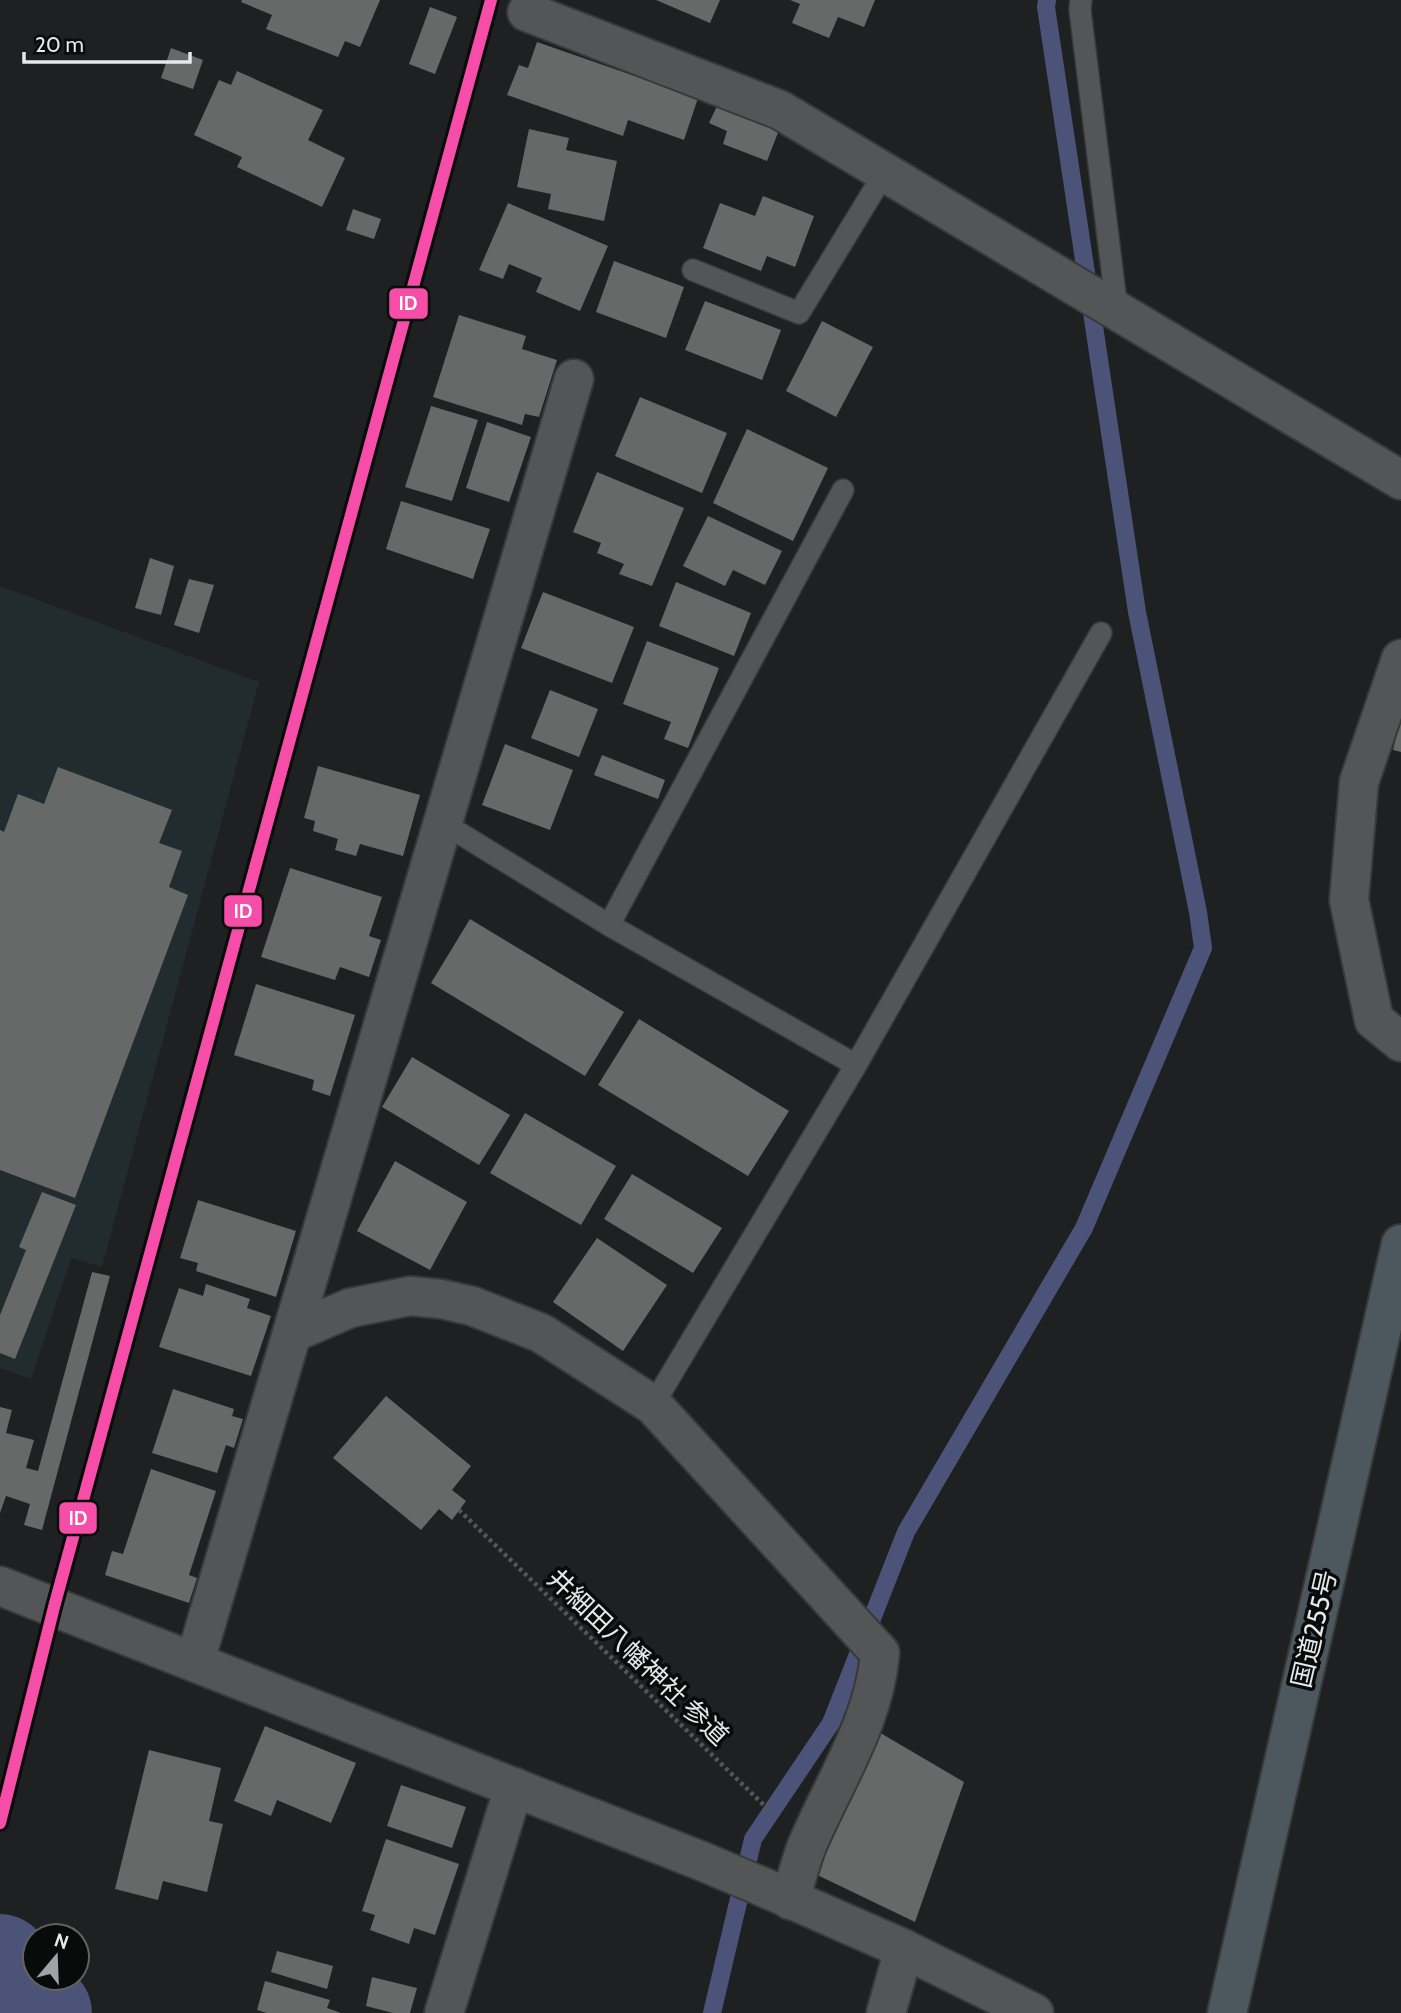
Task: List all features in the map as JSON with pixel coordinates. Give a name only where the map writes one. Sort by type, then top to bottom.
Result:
[{"type":"highway","name":"国道255号","points":[[1227,2013],[1401,1244]]},
{"type":"street","points":[[527,12],[780,110],[1401,480]]},
{"type":"street","points":[[195,1661],[574,379]]},
{"type":"street","points":[[1401,659],[1359,782],[1349,900],[1374,1020],[1401,1042]]},
{"type":"street","points":[[292,1333],[350,1308],[410,1296],[472,1306],[541,1333],[653,1405],[880,1653],[878,1677],[855,1745],[806,1849],[776,1893]]},
{"type":"street","points":[[0,1586],[699,1860],[904,1949],[1034,2013]]},
{"type":"street","points":[[444,2013],[514,1787]]},
{"type":"street","points":[[886,2013],[904,1949]]},
{"type":"lane","points":[[1081,0],[1080,10],[1117,310]]},
{"type":"lane","points":[[693,270],[799,313],[885,172]]},
{"type":"lane","points":[[609,925],[842,491]]},
{"type":"lane","points":[[653,1405],[856,1065],[1101,633]]},
{"type":"lane","points":[[443,823],[609,925],[856,1065]]},
{"type":"path","name":"井細田八幡神社 参道","points":[[460,1510],[773,1814]]},
{"type":"shaded area","points":[[0,586],[259,682],[102,1267],[71,1258],[31,1379],[0,1368]]},
{"type":"building","points":[[380,0],[360,47],[345,41],[338,57],[266,29],[272,15],[241,2]]},
{"type":"building","points":[[656,0],[720,0],[710,23]]},
{"type":"building","points":[[790,0],[875,0],[864,27],[838,17],[829,38],[792,23],[800,4]]},
{"type":"building","points":[[430,7],[457,17],[435,74],[409,64]]},
{"type":"building","points":[[537,42],[698,98],[684,140],[628,120],[623,136],[507,95],[519,65],[528,68]]},
{"type":"building","points":[[171,48],[203,60],[193,89],[161,78]]},
{"type":"building","points":[[237,71],[323,110],[308,140],[345,158],[322,207],[237,167],[242,157],[194,135],[219,80],[231,85]]},
{"type":"building","points":[[717,106],[779,130],[767,161],[723,144],[727,131],[709,123]]},
{"type":"building","points":[[529,129],[569,138],[566,150],[617,161],[604,221],[548,209],[551,194],[517,187]]},
{"type":"building","points":[[763,196],[814,216],[795,267],[767,256],[761,271],[703,248],[720,203],[755,216]]},
{"type":"building","points":[[508,203],[608,246],[580,311],[536,292],[542,278],[509,264],[503,279],[479,270]]},
{"type":"building","points":[[353,209],[381,219],[374,239],[346,230]]},
{"type":"building","points":[[614,261],[684,287],[666,338],[596,312]]},
{"type":"building","points":[[705,301],[781,330],[762,380],[685,350]]},
{"type":"building","points":[[459,315],[526,336],[522,349],[557,360],[539,417],[525,414],[522,425],[433,397]]},
{"type":"building","points":[[822,321],[873,347],[836,417],[786,391]]},
{"type":"building","points":[[640,397],[727,433],[702,493],[615,456]]},
{"type":"building","points":[[431,406],[478,420],[452,501],[405,487]]},
{"type":"building","points":[[487,422],[531,437],[509,502],[466,488]]},
{"type":"building","points":[[747,429],[828,468],[793,541],[713,503]]},
{"type":"building","points":[[597,472],[684,508],[652,586],[619,574],[624,564],[597,553],[601,543],[573,532]]},
{"type":"building","points":[[401,501],[490,529],[473,579],[386,549]]},
{"type":"building","points":[[708,516],[782,551],[765,585],[733,570],[725,586],[683,566]]},
{"type":"building","points":[[150,558],[174,566],[161,615],[135,608]]},
{"type":"building","points":[[189,579],[214,585],[199,633],[174,625]]},
{"type":"building","points":[[676,582],[751,613],[734,656],[659,626]]},
{"type":"building","points":[[543,592],[634,627],[612,683],[521,648]]},
{"type":"building","points":[[647,641],[719,668],[688,748],[664,739],[671,722],[623,704]]},
{"type":"building","points":[[550,690],[598,709],[579,757],[531,738]]},
{"type":"building","points":[[1401,719],[1401,752],[1393,750]]},
{"type":"building","points":[[505,744],[573,770],[550,830],[482,805]]},
{"type":"building","points":[[602,755],[665,780],[658,799],[594,775]]},
{"type":"building","points":[[318,766],[420,795],[403,856],[360,844],[356,856],[335,850],[338,839],[313,831],[315,821],[304,818]]},
{"type":"building","points":[[58,767],[172,810],[159,843],[182,851],[169,887],[188,895],[75,1198],[0,1170],[0,830],[4,832],[18,794],[44,804]]},
{"type":"building","points":[[290,868],[382,897],[369,936],[381,940],[369,977],[340,967],[335,980],[261,957]]},
{"type":"building","points":[[470,919],[624,1012],[585,1076],[431,983]]},
{"type":"building","points":[[256,984],[355,1015],[330,1096],[312,1090],[314,1080],[234,1055]]},
{"type":"building","points":[[639,1019],[789,1111],[748,1176],[598,1085]]},
{"type":"building","points":[[412,1057],[510,1115],[479,1165],[382,1107]]},
{"type":"building","points":[[525,1113],[616,1166],[581,1225],[490,1173]]},
{"type":"building","points":[[395,1161],[467,1202],[430,1270],[357,1231]]},
{"type":"building","points":[[632,1174],[722,1228],[693,1273],[604,1219]]},
{"type":"building","points":[[42,1192],[76,1205],[15,1359],[0,1353],[0,1315],[26,1250],[19,1247]]},
{"type":"building","points":[[198,1200],[296,1231],[276,1297],[196,1271],[198,1263],[180,1258]]},
{"type":"building","points":[[597,1238],[667,1285],[623,1351],[553,1302]]},
{"type":"building","points":[[92,1272],[110,1276],[42,1530],[24,1525],[30,1504],[6,1496],[0,1513],[0,1407],[12,1410],[6,1433],[34,1440],[26,1468],[38,1471]]},
{"type":"building","points":[[206,1284],[250,1299],[247,1308],[271,1316],[251,1376],[159,1347],[179,1288],[203,1296]]},
{"type":"building","points":[[173,1389],[234,1409],[232,1416],[243,1419],[234,1448],[226,1445],[217,1473],[152,1453]]},
{"type":"building","points":[[386,1396],[471,1466],[452,1490],[466,1501],[452,1520],[439,1509],[421,1530],[333,1458]]},
{"type":"building","points":[[151,1469],[216,1491],[189,1575],[197,1578],[189,1603],[105,1575],[112,1551],[123,1554]]},
{"type":"building","points":[[265,1726],[356,1763],[331,1823],[277,1800],[271,1816],[234,1801]]},
{"type":"building","points":[[877,1731],[964,1782],[915,1922],[809,1871]]},
{"type":"building","points":[[149,1750],[221,1768],[209,1821],[223,1824],[207,1892],[163,1881],[158,1900],[115,1889]]},
{"type":"building","points":[[401,1785],[466,1807],[452,1848],[387,1826]]},
{"type":"building","points":[[386,1839],[459,1864],[435,1935],[414,1928],[409,1944],[370,1930],[375,1915],[362,1911]]},
{"type":"building","points":[[277,1951],[333,1966],[327,1989],[271,1972]]},
{"type":"building","points":[[372,1977],[417,1988],[410,2013],[393,2013],[366,2006]]},
{"type":"building","points":[[265,1981],[330,2000],[327,2008],[341,2013],[267,2013],[257,2010]]},
{"type":"waterway","points":[[712,2013],[753,1839],[831,1723],[906,1532],[1084,1228],[1203,948],[1137,612],[1047,0]]},
{"type":"waterway","points":[[0,1964],[42,2013]]},
{"type":"transit line","name":"ID","points":[[0,1823],[54,1607],[491,0]]}]
